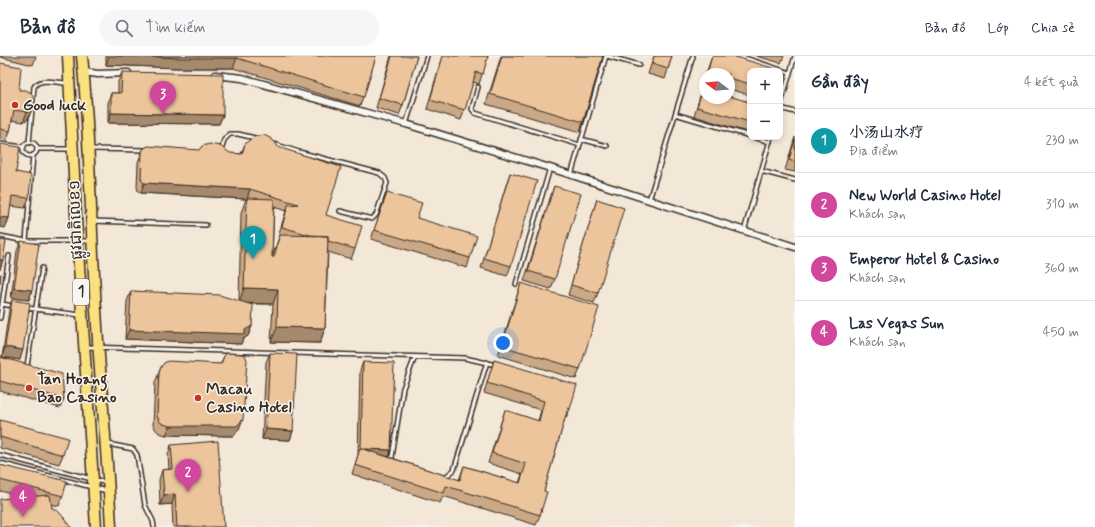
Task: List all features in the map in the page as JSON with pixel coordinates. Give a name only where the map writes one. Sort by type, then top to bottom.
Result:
[{"type":"highway","name":"ផ្លូវជាតិលេខ១","points":[[68,56],[82,315],[96,527]]},
{"type":"highway","name":"ផ្លូវជាតិលេខ១","points":[[82,56],[98,347],[111,527]]},
{"type":"street","points":[[84,72],[98,74],[138,74]]},
{"type":"street","points":[[209,74],[242,78],[406,124],[571,174],[795,247]]},
{"type":"lane","points":[[406,124],[427,56]]},
{"type":"lane","points":[[571,174],[607,56],[639,65]]},
{"type":"lane","points":[[649,200],[693,56]]},
{"type":"lane","points":[[739,56],[790,73]]},
{"type":"lane","points":[[781,104],[795,56]]},
{"type":"lane","points":[[24,148],[29,143],[34,87],[36,84],[40,81],[69,84]]},
{"type":"lane","points":[[478,87],[472,104],[474,113],[580,145]]},
{"type":"lane","points":[[783,109],[795,112]]},
{"type":"lane","points":[[676,114],[747,135]]},
{"type":"lane","points":[[216,151],[222,148],[224,140],[230,134],[238,134],[258,139]]},
{"type":"lane","points":[[581,139],[606,146]]},
{"type":"lane","points":[[744,231],[770,142],[763,140]]},
{"type":"lane","points":[[29,143],[35,144],[37,150]]},
{"type":"lane","points":[[272,143],[299,152],[378,173],[385,178],[387,183],[376,215],[372,219],[340,211]]},
{"type":"lane","points":[[0,144],[24,148]]},
{"type":"lane","points":[[24,148],[26,154],[29,156],[33,155]]},
{"type":"lane","points":[[88,148],[152,150]]},
{"type":"lane","points":[[37,150],[74,149]]},
{"type":"lane","points":[[26,240],[33,155],[37,150]]},
{"type":"lane","points":[[516,284],[550,168]]},
{"type":"lane","points":[[761,171],[795,180]]},
{"type":"lane","points":[[381,199],[388,200]]},
{"type":"lane","points":[[91,221],[206,225]]},
{"type":"lane","points":[[0,236],[26,240],[92,241]]},
{"type":"lane","points":[[0,318],[9,256]]},
{"type":"lane","points":[[27,366],[42,268]]},
{"type":"lane","points":[[0,276],[6,276]]},
{"type":"lane","points":[[2,304],[16,306]]},
{"type":"lane","points":[[22,307],[82,315]]},
{"type":"lane","points":[[84,347],[465,358],[487,362],[502,367]]},
{"type":"lane","points":[[399,466],[393,464],[392,457],[403,388],[415,357]]},
{"type":"lane","points":[[440,478],[446,477],[454,470],[487,362]]},
{"type":"lane","points":[[105,444],[133,449],[137,455],[145,505],[153,521],[154,527]]},
{"type":"lane","points":[[0,455],[109,488]]},
{"type":"lane","points":[[0,463],[93,483],[109,488]]},
{"type":"shaded area","points":[[0,56],[795,56],[795,527],[0,527]]},
{"type":"building","points":[[126,56],[376,56],[364,97],[237,58]]},
{"type":"building","points":[[392,56],[417,56],[403,105],[379,98]]},
{"type":"building","points":[[443,56],[488,56],[483,74],[476,72],[465,110],[430,100]]},
{"type":"building","points":[[502,56],[603,56],[583,122],[490,94]]},
{"type":"building","points":[[654,56],[672,56],[668,69],[652,64]]},
{"type":"building","points":[[712,56],[733,56],[772,68],[747,68],[747,83],[735,80],[735,68],[709,68]]},
{"type":"building","name":"Good luck","points":[[0,63],[21,67],[19,90],[26,90],[33,96],[32,109],[27,112],[14,110],[10,131],[0,129]]},
{"type":"building","points":[[122,72],[223,74],[223,115],[111,113],[111,93],[121,93]]},
{"type":"building","points":[[735,98],[747,101],[747,121],[697,107],[699,100],[699,104],[735,104]]},
{"type":"building","points":[[264,135],[276,143],[278,147],[341,167],[326,215],[362,226],[355,249],[328,241],[328,236],[310,235],[282,227],[288,205],[298,204],[250,189],[144,183],[142,181],[142,152],[143,149],[148,146],[199,150],[202,146],[210,144],[220,146],[230,153],[242,154],[245,144],[253,137]]},
{"type":"building","points":[[795,139],[795,162],[789,160]]},
{"type":"building","points":[[0,144],[20,147],[16,172],[31,175],[29,198],[12,196],[9,218],[0,217]]},
{"type":"building","points":[[510,173],[537,181],[511,266],[484,258]]},
{"type":"building","points":[[554,186],[581,194],[555,279],[528,271]]},
{"type":"building","points":[[387,193],[422,203],[417,218],[477,236],[470,258],[374,230]]},
{"type":"building","points":[[247,198],[274,199],[272,257],[274,257],[280,235],[328,236],[325,328],[277,327],[278,289],[244,288]]},
{"type":"building","points":[[597,199],[624,208],[598,293],[571,285]]},
{"type":"building","points":[[0,240],[6,241],[3,260],[0,260]]},
{"type":"building","points":[[21,241],[39,244],[32,290],[14,288]]},
{"type":"building","points":[[521,283],[599,307],[580,369],[502,346]]},
{"type":"building","points":[[131,291],[219,295],[253,305],[252,326],[245,330],[245,334],[129,330]]},
{"type":"building","points":[[12,300],[30,303],[23,350],[5,347]]},
{"type":"building","name":"Macau Casino Hotel","points":[[227,353],[245,355],[247,360],[243,419],[237,426],[170,426],[159,421],[157,415],[159,373],[164,363],[168,361],[221,364]]},
{"type":"building","points":[[270,353],[297,354],[293,431],[266,429]]},
{"type":"building","points":[[0,357],[62,374],[64,399],[0,381]]},
{"type":"building","points":[[494,360],[577,385],[570,409],[568,408],[544,491],[547,492],[540,515],[446,486],[444,493],[355,465],[360,448],[460,480],[464,466],[520,483],[526,464],[492,453],[505,410],[539,421],[544,401],[487,383]]},
{"type":"building","points":[[363,362],[394,363],[391,450],[361,448]]},
{"type":"building","points":[[0,420],[68,438],[63,455],[0,437]]},
{"type":"building","points":[[218,441],[224,527],[177,527],[175,494],[164,495],[162,470],[173,469],[171,445]]},
{"type":"building","points":[[0,465],[67,481],[63,496],[0,480]]},
{"type":"building","points":[[50,495],[52,508],[58,511],[71,527],[0,527],[0,499]]},
{"type":"place","name":"Good luck","points":[[15,105]]},
{"type":"place","name":"Emperor Hotel & Casino","points":[[163,114]]},
{"type":"place","name":"小汤山水疗","points":[[253,259]]},
{"type":"place","name":"Tan Hoang Bao Casino","points":[[29,388]]},
{"type":"place","name":"Macau Casino Hotel","points":[[198,398]]},
{"type":"place","name":"New World Casino Hotel","points":[[188,492]]},
{"type":"place","name":"Las Vegas Sun","points":[[23,517]]}]
